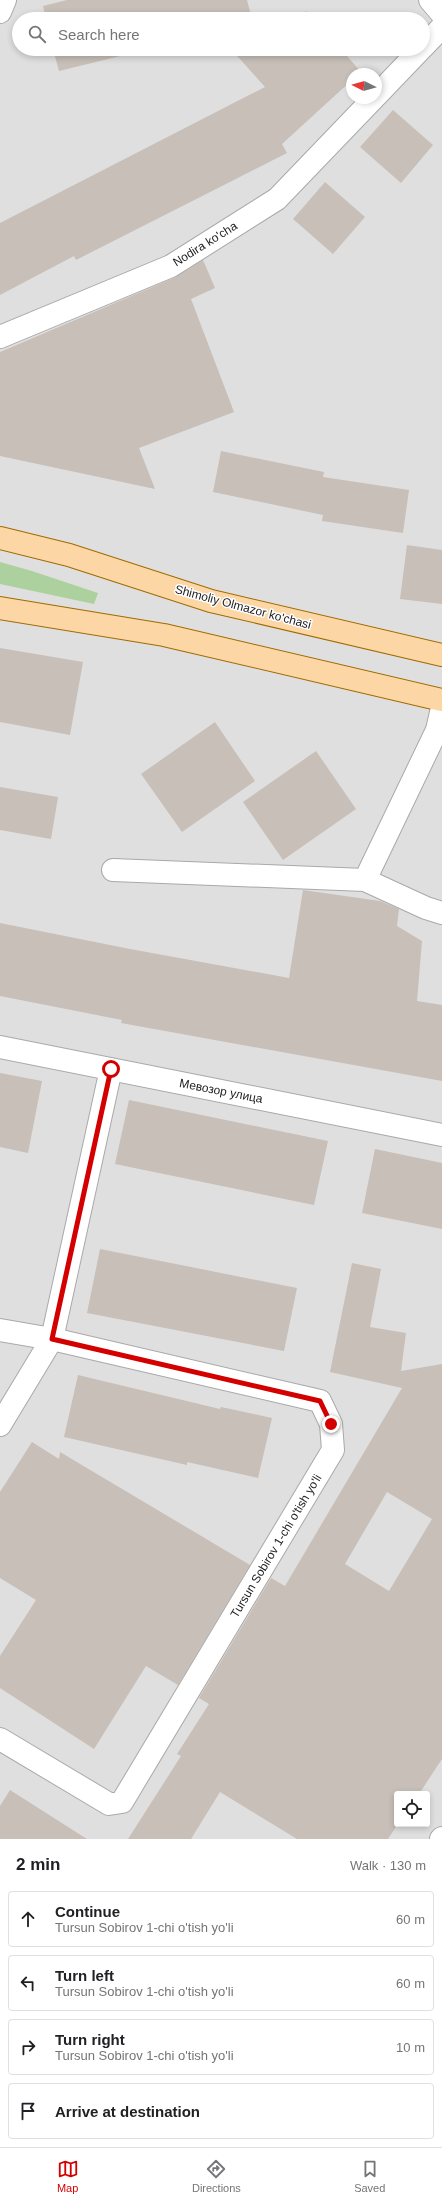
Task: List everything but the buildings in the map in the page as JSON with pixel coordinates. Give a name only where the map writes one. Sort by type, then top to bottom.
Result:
[{"type":"main road","name":"Shimoliy Olmazor ko'chasi","points":[[0,538],[69,555],[211,601],[442,656]]},
{"type":"main road","points":[[0,608],[164,635],[442,700]]},
{"type":"street","points":[[0,12],[5,0]]},
{"type":"street","points":[[430,0],[442,14]]},
{"type":"street","name":"Nodira ko'cha","points":[[430,40],[442,27]]},
{"type":"street","name":"Nodira ko'cha","points":[[382,90],[414,56]]},
{"type":"street","name":"Nodira ko'cha","points":[[0,337],[171,266],[277,199],[368,104]]},
{"type":"street","points":[[365,880],[437,730],[442,708]]},
{"type":"street","points":[[113,870],[365,880],[426,908],[442,913]]},
{"type":"street","name":"Мевозор улица","points":[[0,1047],[442,1135]]},
{"type":"street","points":[[0,1426],[52,1339],[111,1069]]},
{"type":"street","name":"Tursun Sobirov 1-chi o'tish yo'li","points":[[0,1330],[52,1339],[320,1401],[331,1424],[333,1450],[122,1802],[109,1804],[0,1739]]},
{"type":"shaded area","points":[[0,0],[442,0],[442,1839],[0,1839]]},
{"type":"green space","points":[[0,562],[98,593],[94,604],[0,584]]},
{"type":"route","points":[[111,1069],[52,1339],[320,1401],[331,1424]]}]
